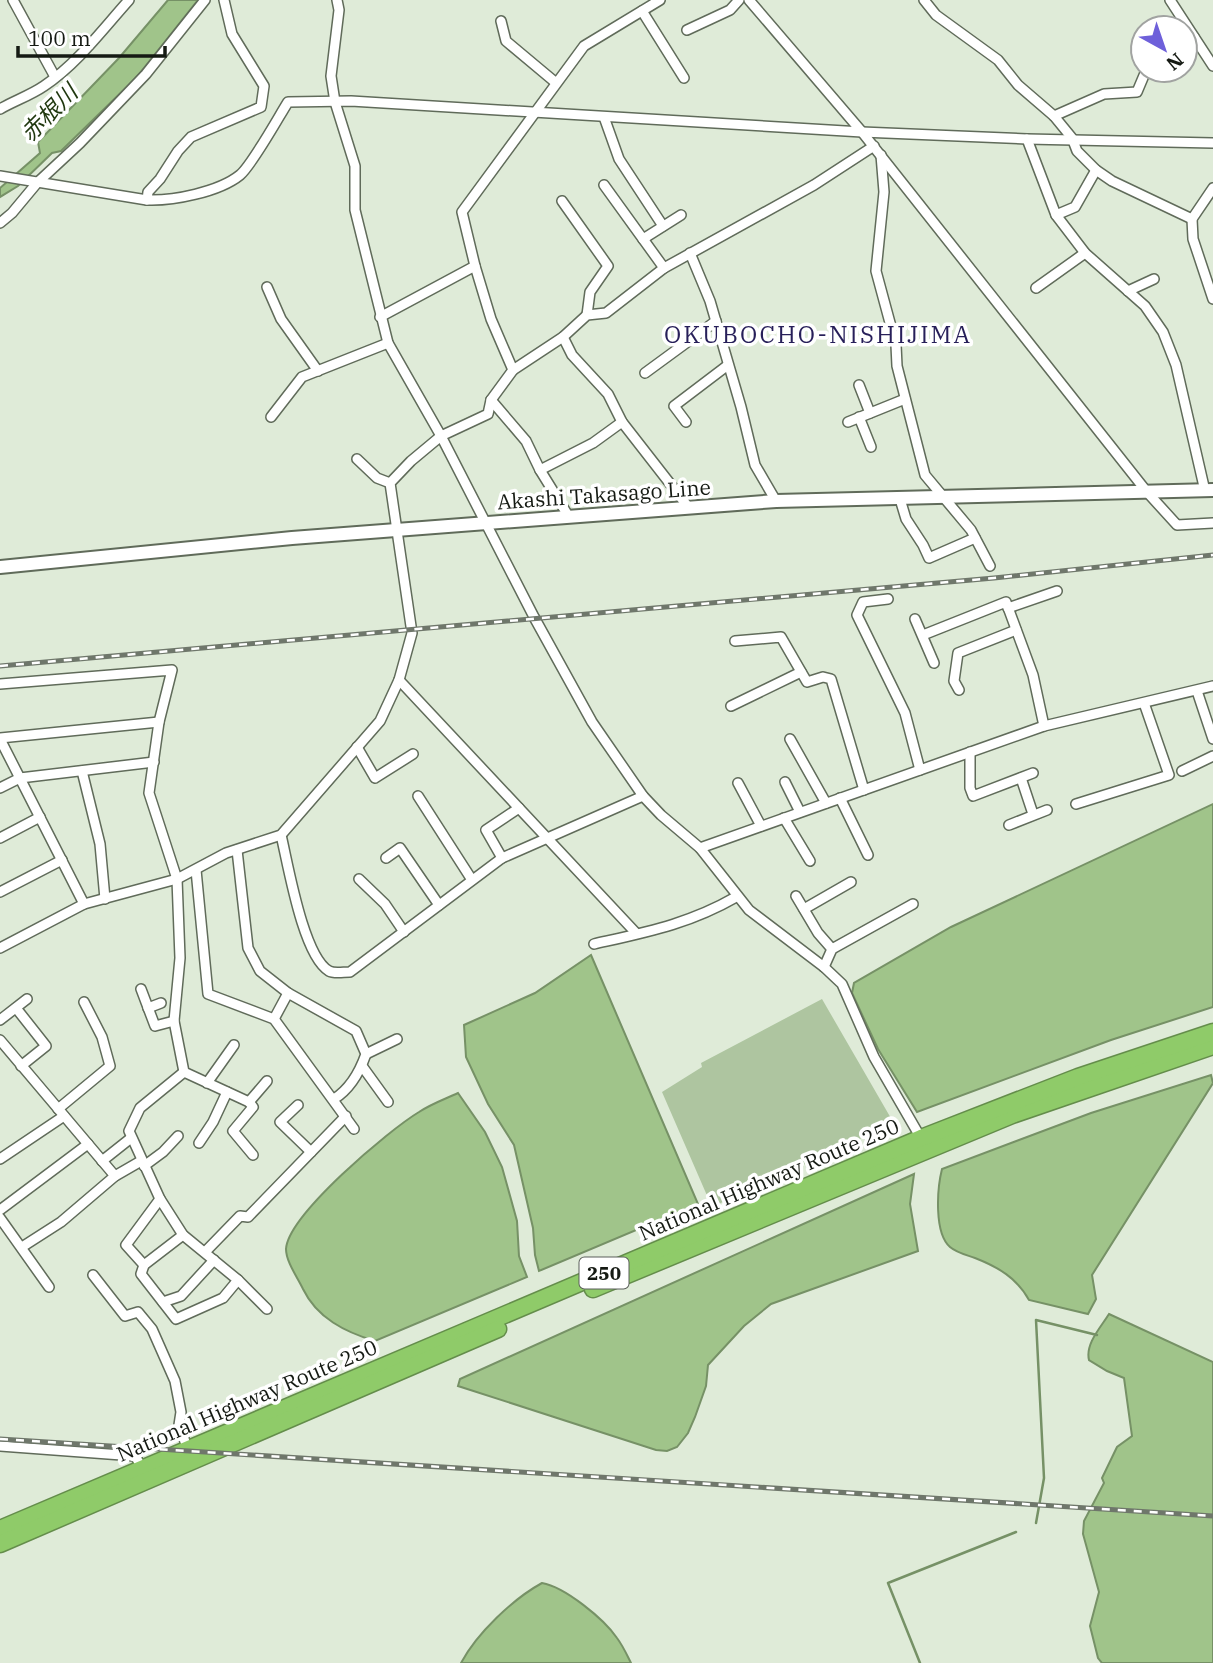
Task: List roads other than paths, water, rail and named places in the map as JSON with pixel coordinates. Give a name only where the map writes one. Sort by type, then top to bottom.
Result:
[{"type":"highway","name":"National Highway Route 250","points":[[0,1544],[1078,1077],[1213,1032]]},
{"type":"highway","name":"National Highway Route 250","points":[[0,1530],[924,1144],[1213,1046]]},
{"type":"main road","name":"Akashi Takasago Line","points":[[0,567],[292,538],[776,501],[1209,490]]},
{"type":"street","points":[[13,0],[55,77]]},
{"type":"street","points":[[0,108],[44,86],[55,77],[74,61],[130,0]]},
{"type":"street","points":[[0,223],[146,74],[205,0]]},
{"type":"street","points":[[146,200],[148,192],[191,138],[261,107],[264,86],[232,34],[224,0]]},
{"type":"street","points":[[337,0],[339,10],[331,76],[335,102],[355,166],[355,211],[388,343],[441,436],[534,617],[592,722],[643,796],[700,848],[749,911],[824,967],[842,984],[874,1057],[924,1144]]},
{"type":"street","points":[[513,370],[491,319],[462,212],[584,46],[660,0]]},
{"type":"street","points":[[687,30],[730,10],[739,0]]},
{"type":"street","points":[[749,0],[874,146],[1147,492],[1177,525],[1213,523]]},
{"type":"street","points":[[924,0],[936,15],[998,60],[1018,85],[1054,116],[1072,138],[1077,150],[1096,170],[1112,181],[1192,219]]},
{"type":"street","points":[[642,11],[684,78]]},
{"type":"street","points":[[500,21],[506,41],[555,82]]},
{"type":"street","points":[[1199,45],[1213,66]]},
{"type":"street","points":[[1054,116],[1104,94],[1137,92],[1141,84]]},
{"type":"street","points":[[0,176],[146,200],[166,200],[224,185],[243,174],[288,102],[335,102],[862,132],[1213,143]]},
{"type":"street","points":[[604,117],[620,159],[663,226]]},
{"type":"street","points":[[1027,139],[1056,215],[1086,253],[1144,306],[1163,332],[1177,365],[1209,490]]},
{"type":"street","points":[[390,484],[411,461],[441,436],[488,414],[491,400],[513,370],[563,337],[587,315],[606,313],[664,268],[814,185],[874,146]]},
{"type":"street","points":[[881,155],[884,192],[876,271],[896,345],[897,366],[925,475],[971,530],[990,566]]},
{"type":"street","points":[[1056,215],[1075,207],[1096,170]]},
{"type":"street","points":[[604,185],[664,268]]},
{"type":"street","points":[[1213,188],[1192,219],[1193,239],[1213,299]]},
{"type":"street","points":[[562,201],[608,266],[590,292],[587,315]]},
{"type":"street","points":[[643,239],[681,215]]},
{"type":"street","points":[[690,253],[716,321],[755,464],[776,501]]},
{"type":"street","points":[[1036,288],[1086,253]]},
{"type":"street","points":[[380,317],[475,266]]},
{"type":"street","points":[[1128,291],[1154,279]]},
{"type":"street","points":[[267,287],[281,319],[318,371]]},
{"type":"street","points":[[645,373],[716,321]]},
{"type":"street","points":[[563,337],[572,355],[608,394],[622,422],[689,508]]},
{"type":"street","points":[[271,417],[302,377],[388,343]]},
{"type":"street","points":[[686,422],[674,406],[728,365]]},
{"type":"street","points":[[859,385],[870,413]]},
{"type":"street","points":[[848,422],[905,399]]},
{"type":"street","points":[[491,400],[526,441],[569,517]]},
{"type":"street","points":[[859,417],[871,447]]},
{"type":"street","points":[[540,470],[593,443],[622,422]]},
{"type":"street","points":[[357,459],[377,478],[390,484]]},
{"type":"street","points":[[0,948],[84,904],[177,879],[237,850],[281,835],[380,721],[399,680],[412,633],[390,484]]},
{"type":"street","points":[[900,499],[906,519],[929,558],[975,538]]},
{"type":"street","points":[[1008,608],[1057,591]]},
{"type":"street","points":[[888,599],[863,602],[857,615],[905,713],[920,770]]},
{"type":"street","points":[[923,635],[1006,602],[1033,675],[1044,726]]},
{"type":"street","points":[[915,619],[934,663]]},
{"type":"street","points":[[959,690],[954,681],[958,653],[1016,630]]},
{"type":"street","points":[[735,641],[781,637],[807,682],[822,677],[831,679],[864,790]]},
{"type":"street","points":[[0,684],[172,670],[159,722],[149,793],[177,879],[180,958],[174,1021],[184,1072]]},
{"type":"street","points":[[731,706],[801,672]]},
{"type":"street","points":[[399,680],[636,933]]},
{"type":"street","points":[[700,848],[1044,726],[1213,686]]},
{"type":"street","points":[[1197,691],[1213,739]]},
{"type":"street","points":[[1076,804],[1169,775],[1144,703]]},
{"type":"street","points":[[84,904],[0,738],[159,722]]},
{"type":"street","points":[[790,739],[826,803]]},
{"type":"street","points":[[357,747],[375,778],[412,754]]},
{"type":"street","points":[[970,752],[970,788],[973,796],[1033,773]]},
{"type":"street","points":[[1182,771],[1213,756]]},
{"type":"street","points":[[0,788],[20,778],[155,762]]},
{"type":"street","points":[[82,771],[100,844],[106,899]]},
{"type":"street","points":[[1021,778],[1033,814]]},
{"type":"street","points":[[785,782],[800,812]]},
{"type":"street","points":[[738,783],[761,827]]},
{"type":"street","points":[[418,796],[472,880]]},
{"type":"street","points":[[281,835],[302,927],[321,964],[331,972],[350,972],[502,858],[643,796]]},
{"type":"street","points":[[840,798],[869,856]]},
{"type":"street","points":[[502,858],[486,831],[519,808]]},
{"type":"street","points":[[1009,825],[1047,810]]},
{"type":"street","points":[[0,838],[40,817]]},
{"type":"street","points":[[784,818],[810,861]]},
{"type":"street","points":[[386,858],[400,848],[439,905]]},
{"type":"street","points":[[237,850],[248,948],[260,971],[288,993],[356,1031],[366,1054],[362,1066],[344,1093],[334,1099]]},
{"type":"street","points":[[0,892],[62,860]]},
{"type":"street","points":[[196,870],[208,994],[274,1019],[355,1129]]},
{"type":"street","points":[[359,879],[385,904],[404,932]]},
{"type":"street","points":[[804,909],[851,882]]},
{"type":"street","points":[[796,896],[818,933],[832,948]]},
{"type":"street","points":[[594,944],[675,926],[708,913],[736,897]]},
{"type":"street","points":[[824,967],[832,948],[913,904]]},
{"type":"street","points":[[141,989],[155,1026],[174,1021]]},
{"type":"street","points":[[274,1019],[288,993]]},
{"type":"street","points":[[0,1020],[27,999]]},
{"type":"street","points":[[0,1159],[61,1112],[110,1066],[102,1037],[84,1002]]},
{"type":"street","points":[[148,1008],[161,1003]]},
{"type":"street","points":[[16,1008],[46,1046],[21,1066]]},
{"type":"street","points":[[366,1054],[397,1039]]},
{"type":"street","points":[[0,1040],[115,1176]]},
{"type":"street","points":[[207,1083],[233,1045]]},
{"type":"street","points":[[362,1066],[388,1102]]},
{"type":"street","points":[[184,1072],[249,1102],[253,1107],[233,1131],[253,1155]]},
{"type":"street","points":[[184,1072],[140,1108],[128,1131],[160,1199],[183,1235],[238,1280],[267,1309]]},
{"type":"street","points":[[249,1102],[267,1081]]},
{"type":"street","points":[[199,1143],[213,1122],[227,1092]]},
{"type":"street","points":[[298,1105],[280,1122],[311,1152]]},
{"type":"street","points":[[205,1252],[240,1216],[248,1217],[346,1116]]},
{"type":"street","points":[[22,1247],[61,1223],[115,1176],[163,1152],[178,1136]]},
{"type":"street","points":[[102,1161],[131,1138]]},
{"type":"street","points":[[0,1210],[88,1144]]},
{"type":"street","points":[[144,1265],[127,1245],[160,1199]]},
{"type":"street","points":[[0,1218],[49,1287]]},
{"type":"street","points":[[183,1235],[144,1265],[141,1274],[176,1319],[223,1298],[238,1280]]},
{"type":"street","points":[[163,1302],[181,1296],[214,1260]]},
{"type":"street","points":[[93,1275],[125,1316],[138,1312],[152,1329],[175,1381],[181,1412],[179,1425],[188,1450]]},
{"type":"street","points":[[0,1446],[135,1456],[143,1469]]},
{"type":"waterway","points":[[1036,1523],[1044,1478],[1036,1320],[1097,1335]]},
{"type":"waterway","points":[[920,1663],[888,1583],[1016,1532]]},
{"type":"railway","points":[[0,666],[994,578],[1213,555]]},
{"type":"railway","points":[[0,1439],[1213,1516]]},
{"type":"district","name":"OKUBOCHO-NISHIJIMA","points":[[818,335]]},
{"type":"water label","name":"赤根川","points":[[49,113]]}]
